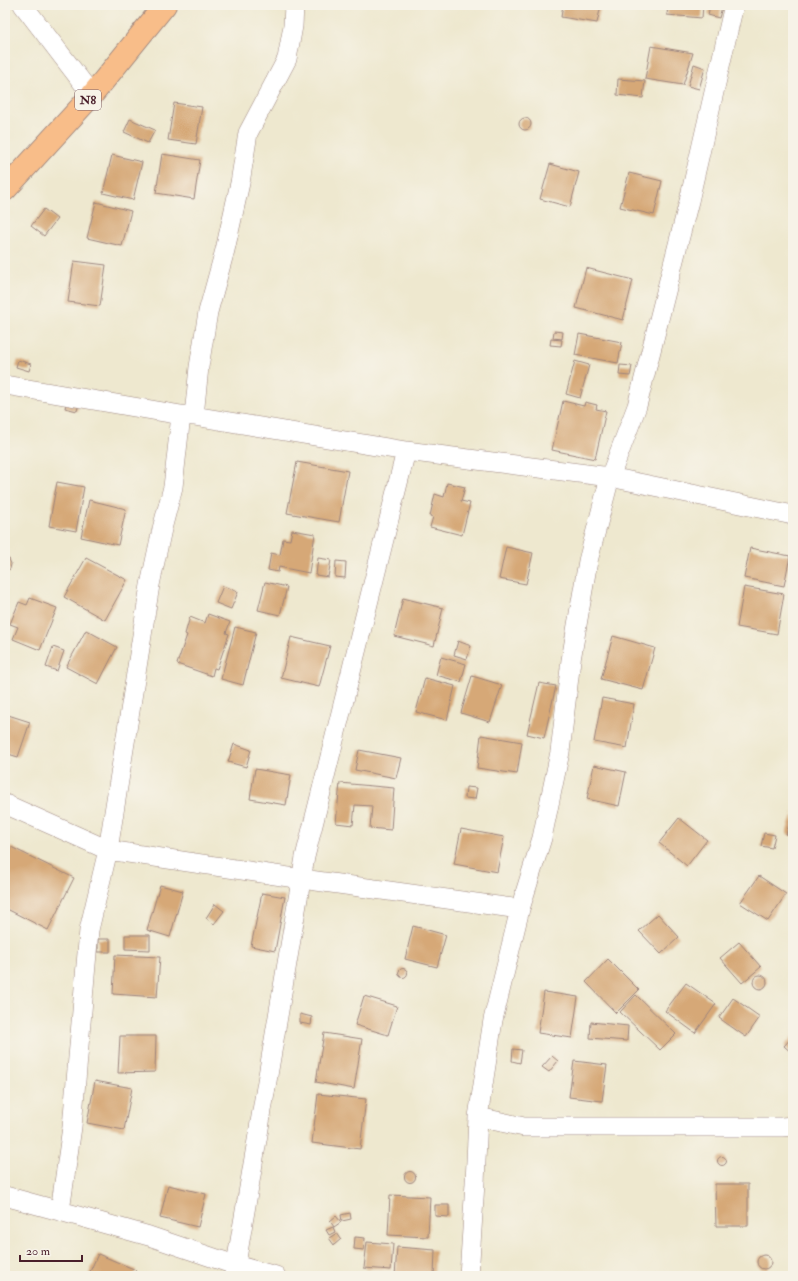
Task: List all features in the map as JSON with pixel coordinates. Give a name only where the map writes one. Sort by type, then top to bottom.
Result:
[{"type":"main road","name":"N8","points":[[5,190],[92,95],[165,5]]},
{"type":"street","points":[[23,5],[92,95]]},
{"type":"street","points":[[60,1211],[72,1127],[89,930],[108,850],[150,585],[199,367],[208,312],[225,250],[238,191],[248,132],[287,59],[293,26],[294,5]]},
{"type":"street","points":[[469,1276],[478,1117],[493,1020],[520,909],[542,838],[560,752],[571,660],[588,561],[610,477],[637,406],[734,5]]},
{"type":"street","points":[[5,385],[406,451],[610,477],[793,515]]},
{"type":"street","points":[[234,1270],[306,857],[406,451]]},
{"type":"street","points":[[5,804],[108,850],[302,879],[520,909]]},
{"type":"street","points":[[478,1117],[524,1127],[766,1128],[793,1126]]},
{"type":"street","points":[[5,1196],[148,1236],[234,1270],[276,1276]]},
{"type":"building","points":[[563,5],[601,5],[597,23],[561,17]]},
{"type":"building","points":[[668,5],[703,5],[702,18],[667,15]]},
{"type":"building","points":[[710,5],[722,7],[719,18],[708,15]]},
{"type":"building","points":[[651,46],[693,53],[683,85],[645,79]]},
{"type":"building","points":[[694,64],[705,68],[699,89],[688,86]]},
{"type":"building","points":[[618,79],[645,81],[643,98],[617,95]]},
{"type":"building","points":[[174,103],[202,107],[196,144],[168,140]]},
{"type":"building","points":[[527,118],[530,119],[530,129],[523,130],[520,129],[519,122],[520,119]]},
{"type":"building","points":[[130,119],[155,130],[148,143],[124,132]]},
{"type":"building","points":[[162,154],[200,160],[194,199],[156,193]]},
{"type":"building","points":[[112,155],[142,162],[133,200],[103,193]]},
{"type":"building","points":[[550,164],[579,172],[570,207],[540,199]]},
{"type":"building","points":[[629,173],[662,181],[654,215],[620,207]]},
{"type":"building","points":[[96,202],[131,211],[122,246],[87,238]]},
{"type":"building","points":[[44,209],[57,219],[44,236],[31,226]]},
{"type":"building","points":[[74,261],[106,265],[100,306],[68,302]]},
{"type":"building","points":[[586,268],[633,280],[623,320],[576,308]]},
{"type":"building","points":[[554,331],[563,332],[562,339],[553,338]]},
{"type":"building","points":[[579,334],[622,342],[618,363],[575,355]]},
{"type":"building","points":[[551,339],[562,340],[561,346],[550,345]]},
{"type":"building","points":[[18,360],[31,364],[29,371],[16,367]]},
{"type":"building","points":[[575,361],[589,365],[580,398],[566,394]]},
{"type":"building","points":[[620,365],[632,366],[630,376],[619,375]]},
{"type":"building","points":[[67,400],[79,403],[77,411],[65,408]]},
{"type":"building","points":[[563,401],[584,406],[585,402],[597,405],[596,409],[606,411],[595,459],[552,450]]},
{"type":"building","points":[[297,462],[348,471],[339,522],[287,513]]},
{"type":"building","points":[[57,482],[84,487],[76,531],[49,526]]},
{"type":"building","points":[[447,483],[465,487],[461,501],[470,503],[462,535],[430,527],[433,517],[430,516],[435,494],[444,497]]},
{"type":"building","points":[[89,500],[126,509],[118,545],[81,537]]},
{"type":"building","points":[[292,530],[315,534],[309,573],[279,567],[278,572],[268,570],[271,553],[280,555],[283,539],[290,540]]},
{"type":"building","points":[[506,547],[533,553],[526,584],[499,579]]},
{"type":"building","points":[[750,548],[790,556],[784,586],[744,578]]},
{"type":"building","points":[[5,556],[9,559],[11,564],[10,569],[5,572]]},
{"type":"building","points":[[86,558],[127,580],[105,620],[64,597]]},
{"type":"building","points":[[318,558],[331,560],[328,577],[316,575]]},
{"type":"building","points":[[336,561],[346,562],[345,578],[335,577]]},
{"type":"building","points":[[265,582],[287,587],[280,615],[258,610]]},
{"type":"building","points":[[223,586],[238,592],[231,609],[216,603]]},
{"type":"building","points":[[744,587],[784,594],[777,634],[737,627]]},
{"type":"building","points":[[30,598],[57,608],[40,650],[13,639],[18,627],[10,624],[19,602],[27,605]]},
{"type":"building","points":[[403,598],[443,608],[434,646],[394,636]]},
{"type":"building","points":[[208,614],[230,622],[226,633],[229,634],[217,669],[214,668],[212,676],[177,664],[187,635],[185,634],[190,617],[205,623]]},
{"type":"building","points":[[235,627],[256,632],[243,685],[221,679]]},
{"type":"building","points":[[86,630],[117,647],[98,684],[66,667]]},
{"type":"building","points":[[613,636],[655,648],[643,690],[601,679]]},
{"type":"building","points":[[291,637],[330,646],[319,687],[281,678]]},
{"type":"building","points":[[458,641],[471,646],[467,659],[454,655]]},
{"type":"building","points":[[53,647],[64,651],[57,671],[46,667]]},
{"type":"building","points":[[441,657],[466,664],[461,682],[436,675]]},
{"type":"building","points":[[472,676],[502,685],[490,722],[461,713]]},
{"type":"building","points":[[425,678],[455,686],[447,720],[416,712]]},
{"type":"building","points":[[539,683],[556,686],[544,738],[527,734]]},
{"type":"building","points":[[602,698],[634,704],[627,748],[594,742]]},
{"type":"building","points":[[5,714],[30,722],[18,757],[5,753]]},
{"type":"building","points":[[481,735],[522,742],[517,774],[477,768]]},
{"type":"building","points":[[234,744],[251,750],[246,767],[228,762]]},
{"type":"building","points":[[359,750],[401,758],[396,778],[355,770]]},
{"type":"building","points":[[594,765],[626,772],[619,806],[587,799]]},
{"type":"building","points":[[255,769],[291,775],[286,805],[250,799]]},
{"type":"building","points":[[340,783],[394,788],[391,830],[370,828],[372,806],[355,805],[353,825],[336,823]]},
{"type":"building","points":[[466,787],[477,788],[475,799],[465,798]]},
{"type":"building","points":[[793,812],[793,836],[786,834]]},
{"type":"building","points":[[679,818],[707,840],[687,866],[659,843]]},
{"type":"building","points":[[461,829],[504,837],[497,872],[454,864]]},
{"type":"building","points":[[764,833],[775,835],[772,848],[761,846]]},
{"type":"building","points":[[11,847],[74,878],[48,930],[5,908],[5,858]]},
{"type":"building","points":[[759,876],[786,894],[768,921],[740,903]]},
{"type":"building","points":[[160,885],[183,891],[170,937],[147,930]]},
{"type":"building","points":[[262,893],[285,897],[275,951],[251,946]]},
{"type":"building","points":[[215,904],[224,911],[214,924],[206,918]]},
{"type":"building","points":[[658,914],[679,937],[661,954],[639,931]]},
{"type":"building","points":[[413,926],[446,935],[437,967],[405,959]]},
{"type":"building","points":[[125,935],[150,935],[150,950],[125,949]]},
{"type":"building","points":[[98,939],[110,939],[110,952],[98,952]]},
{"type":"building","points":[[739,942],[761,967],[742,983],[720,958]]},
{"type":"building","points":[[115,955],[160,957],[157,997],[113,994]]},
{"type":"building","points":[[608,959],[639,990],[616,1013],[586,982]]},
{"type":"building","points":[[403,968],[408,973],[403,978],[398,973]]},
{"type":"building","points":[[760,975],[765,977],[767,982],[765,987],[760,989],[755,987],[753,982],[755,977]]},
{"type":"building","points":[[686,983],[716,1004],[695,1033],[665,1011]]},
{"type":"building","points":[[544,992],[578,997],[572,1038],[538,1033]]},
{"type":"building","points":[[636,995],[676,1034],[660,1050],[620,1012]]},
{"type":"building","points":[[364,996],[397,1006],[388,1035],[355,1025]]},
{"type":"building","points":[[733,998],[760,1017],[746,1037],[719,1018]]},
{"type":"building","points":[[300,1014],[312,1017],[311,1025],[300,1023]]},
{"type":"building","points":[[591,1022],[628,1026],[627,1041],[590,1038]]},
{"type":"building","points":[[324,1033],[362,1039],[354,1089],[316,1082]]},
{"type":"building","points":[[120,1036],[156,1036],[155,1072],[118,1073]]},
{"type":"building","points":[[793,1036],[793,1054],[784,1046]]},
{"type":"building","points":[[513,1049],[522,1050],[520,1063],[512,1061]]},
{"type":"building","points":[[552,1056],[558,1061],[549,1072],[542,1067]]},
{"type":"building","points":[[574,1061],[607,1065],[602,1101],[569,1097]]},
{"type":"building","points":[[95,1081],[132,1088],[124,1130],[87,1123]]},
{"type":"building","points":[[318,1094],[366,1099],[360,1149],[312,1143]]},
{"type":"building","points":[[720,1157],[724,1157],[726,1161],[724,1165],[720,1165],[718,1163],[718,1159]]},
{"type":"building","points":[[410,1171],[414,1173],[416,1177],[414,1181],[410,1183],[406,1181],[404,1177],[406,1173]]},
{"type":"building","points":[[715,1184],[748,1184],[748,1226],[716,1226]]},
{"type":"building","points":[[168,1185],[206,1194],[198,1227],[160,1218]]},
{"type":"building","points":[[390,1195],[430,1197],[428,1237],[388,1235]]},
{"type":"building","points":[[435,1205],[449,1205],[449,1217],[435,1216]]},
{"type":"building","points":[[350,1213],[351,1219],[342,1221],[341,1215]]},
{"type":"building","points":[[336,1216],[341,1222],[334,1227],[330,1221]]},
{"type":"building","points":[[333,1227],[335,1232],[329,1235],[326,1230]]},
{"type":"building","points":[[337,1233],[341,1239],[334,1245],[329,1238]]},
{"type":"building","points":[[355,1237],[365,1238],[364,1250],[354,1249]]},
{"type":"building","points":[[367,1242],[393,1244],[391,1270],[364,1268]]},
{"type":"building","points":[[397,1247],[435,1250],[434,1276],[395,1276]]},
{"type":"building","points":[[98,1254],[136,1270],[133,1276],[88,1276]]},
{"type":"building","points":[[764,1255],[769,1257],[771,1262],[769,1267],[764,1269],[759,1267],[757,1262],[759,1257]]}]
